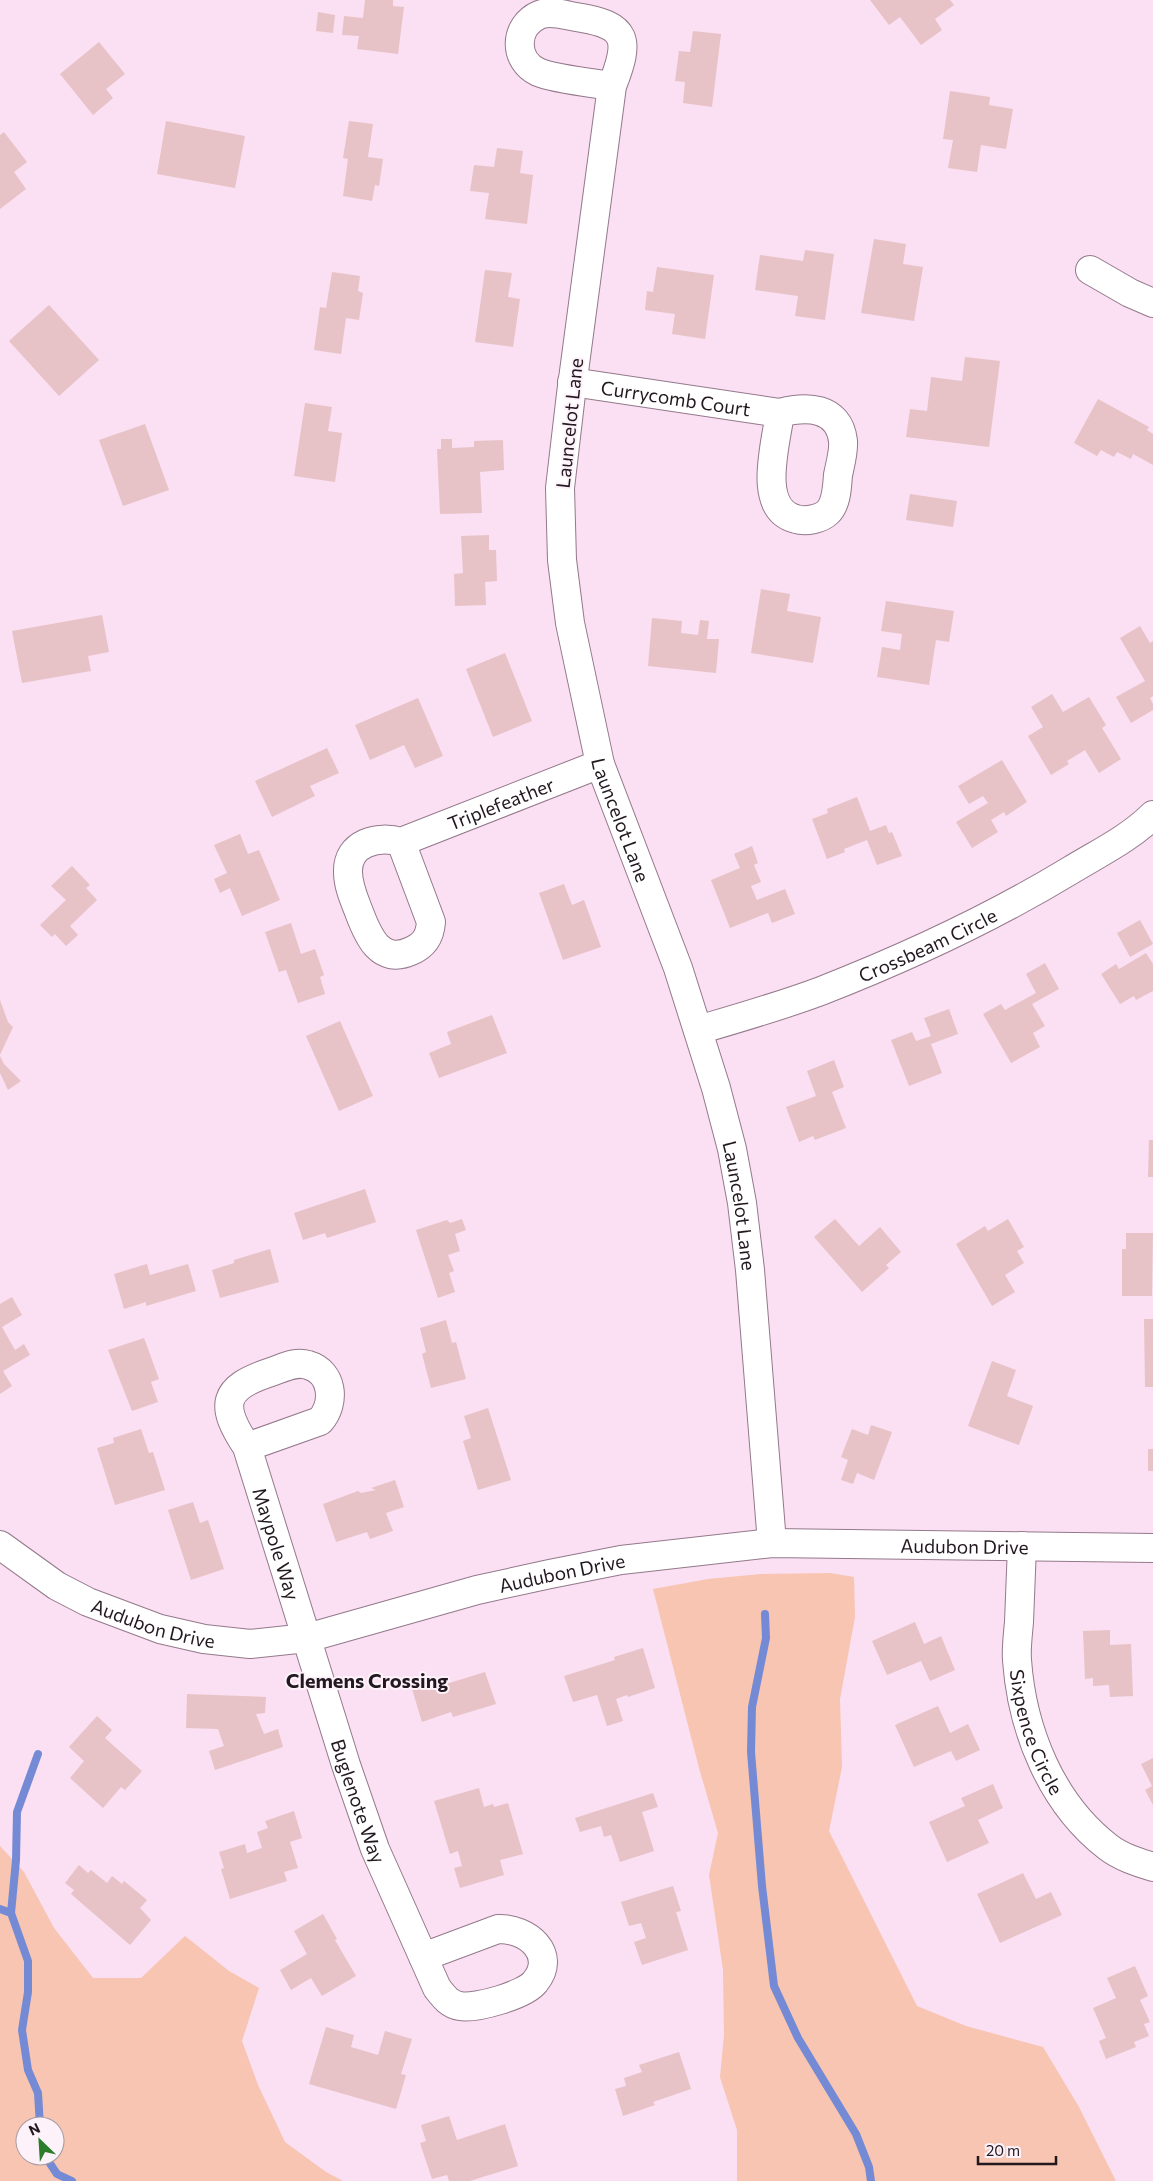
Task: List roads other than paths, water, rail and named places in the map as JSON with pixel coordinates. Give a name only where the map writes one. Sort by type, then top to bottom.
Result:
[{"type":"street","name":"Launcelot Lane","points":[[612,86],[572,382],[560,488],[562,560],[570,623],[600,764],[657,910],[698,1030],[721,1105],[742,1203],[758,1367],[772,1543]]},
{"type":"street","points":[[1090,270],[1130,293],[1153,303]]},
{"type":"street","name":"Currycomb Court","points":[[572,382],[780,413]]},
{"type":"street","name":"Triplefeather","points":[[401,842],[600,764]]},
{"type":"street","name":"Crossbeam Circle","points":[[698,1030],[820,991],[967,929],[1149,830]]},
{"type":"street","name":"Maypole Way","points":[[247,1447],[307,1638]]},
{"type":"street","name":"Audubon Drive","points":[[0,1545],[57,1586],[88,1602],[160,1629],[204,1639],[250,1644],[307,1638],[477,1590],[621,1560],[772,1543],[1153,1548]]},
{"type":"street","name":"Sixpence Circle","points":[[1022,1546],[1017,1659],[1026,1720],[1035,1743],[1059,1794],[1080,1822],[1109,1848],[1133,1861],[1153,1867]]},
{"type":"street","name":"Buglenote Way","points":[[307,1638],[346,1765],[375,1850],[423,1957]]},
{"type":"waterway","points":[[765,1614],[766,1638],[752,1707],[751,1752],[762,1886],[774,1986],[798,2038],[856,2134],[869,2167],[871,2181]]},
{"type":"waterway","points":[[11,1913],[16,1860],[17,1812],[38,1754]]},
{"type":"waterway","points":[[0,1909],[11,1913],[28,1961],[28,1992],[22,2030],[28,2070],[38,2093],[39,2116]]},
{"type":"waterway","points":[[52,2166],[57,2174],[72,2181]]},
{"type":"district","name":"Clemens Crossing","points":[[367,1680]]}]
